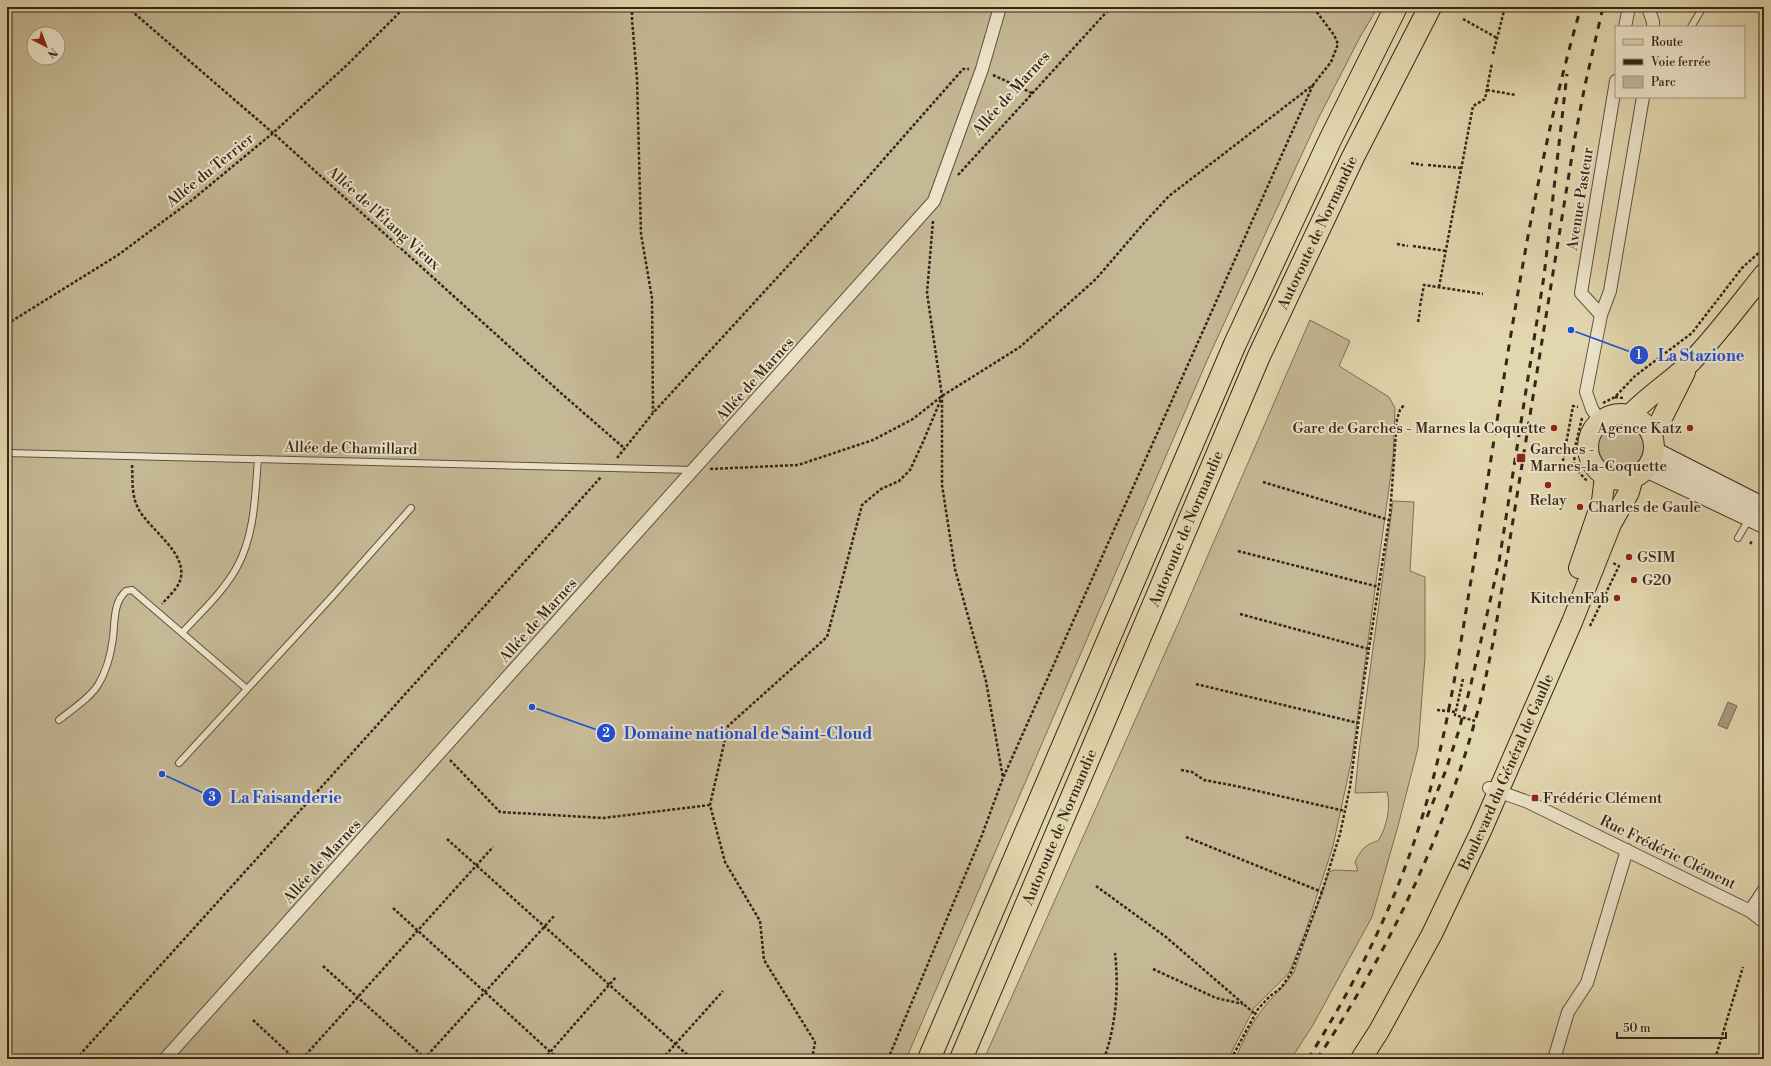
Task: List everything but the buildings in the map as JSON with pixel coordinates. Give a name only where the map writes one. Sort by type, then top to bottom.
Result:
[{"type":"highway","name":"Autoroute de Normandie","points":[[929,1059],[1235,344],[1330,140],[1396,7]]},
{"type":"highway","name":"Autoroute de Normandie","points":[[961,1059],[1259,356],[1353,157],[1430,7]]},
{"type":"main road","points":[[1630,415],[1690,362],[1719,331],[1764,275]]},
{"type":"main road","name":"Boulevard du Général de Gaulle","points":[[1361,1059],[1379,1031],[1432,934],[1494,790],[1572,622],[1611,524],[1646,458],[1663,416],[1690,362]]},
{"type":"main road","points":[[1596,413],[1630,415],[1639,419],[1646,425],[1646,458],[1619,480],[1605,476],[1593,466],[1588,449],[1589,438],[1596,413]]},
{"type":"main road","name":"Boulevard du Général de Gaulle","points":[[1348,1059],[1380,1008],[1430,916],[1494,790],[1564,611],[1602,501],[1605,476]]},
{"type":"street","name":"Allée de Marnes","points":[[166,1059],[934,201],[982,70],[1000,7]]},
{"type":"street","points":[[1625,26],[1629,7]]},
{"type":"street","points":[[1648,7],[1653,26]]},
{"type":"street","name":"Avenue Pasteur","points":[[1601,315],[1600,298],[1581,293],[1615,86]]},
{"type":"street","points":[[1596,413],[1592,409],[1586,392],[1601,315],[1600,298],[1643,98]]},
{"type":"street","points":[[1646,458],[1759,516]]},
{"type":"street","name":"Rue Frédéric Clément","points":[[1494,790],[1528,802],[1750,910],[1764,922]]},
{"type":"street","points":[[1554,1059],[1568,1012],[1586,983],[1627,850]]},
{"type":"street","points":[[1750,910],[1764,890]]},
{"type":"lane","points":[[1692,26],[1703,7]]},
{"type":"lane","name":"Allée de Chamillard","points":[[7,453],[694,470]]},
{"type":"lane","points":[[182,633],[227,582],[238,566],[252,522],[258,459]]},
{"type":"lane","points":[[179,764],[411,508]]},
{"type":"lane","points":[[1738,538],[1759,516]]},
{"type":"lane","points":[[59,720],[84,699],[97,685],[110,654],[118,602],[126,591],[132,590],[247,689]]},
{"type":"path","points":[[7,18],[12,7]]},
{"type":"path","name":"Allée de l'Étang Vieux","points":[[127,7],[274,133],[562,394],[624,448]]},
{"type":"path","name":"Allée du Terrier","points":[[7,324],[118,255],[192,200],[274,133],[348,64],[405,7]]},
{"type":"path","points":[[632,7],[637,78],[641,234],[652,298],[653,413]]},
{"type":"path","name":"Allée de Marnes","points":[[955,178],[1111,7]]},
{"type":"path","points":[[888,1059],[982,835],[1003,778],[1313,85],[1331,62],[1338,44],[1334,35],[1313,7]]},
{"type":"path","points":[[1493,54],[1505,7]]},
{"type":"path","points":[[1463,19],[1497,38]]},
{"type":"path","points":[[1439,287],[1472,106],[1485,99],[1492,63]]},
{"type":"path","points":[[76,1059],[609,468],[653,413],[840,209],[963,69]]},
{"type":"path","points":[[982,70],[1032,93]]},
{"type":"path","points":[[694,470],[798,465],[873,440],[913,419],[942,396],[1020,347],[1096,279],[1144,223],[1170,196],[1313,85]]},
{"type":"path","points":[[1487,90],[1516,95]]},
{"type":"path","points":[[1411,163],[1423,164]]},
{"type":"path","points":[[1428,165],[1461,168]]},
{"type":"path","points":[[934,201],[927,293],[942,396],[942,485],[955,568],[986,682],[1003,778]]},
{"type":"path","points":[[1397,244],[1408,246]]},
{"type":"path","points":[[1413,246],[1446,251]]},
{"type":"path","points":[[1580,474],[1575,468],[1574,452],[1583,417],[1596,413],[1615,397],[1635,376],[1692,333],[1742,268],[1764,248]]},
{"type":"path","points":[[1418,322],[1424,285],[1483,294]]},
{"type":"path","points":[[812,1059],[814,1042],[764,960],[760,921],[725,862],[710,805],[728,726],[827,637],[862,505],[881,489],[899,481],[910,470],[942,396]]},
{"type":"path","points":[[1231,1059],[1255,1014],[1270,996],[1281,988],[1291,973],[1322,892],[1340,834],[1350,786],[1358,723],[1389,520],[1397,419],[1400,410],[1404,405]]},
{"type":"path","points":[[1562,466],[1573,406],[1583,408]]},
{"type":"path","points":[[132,456],[133,494],[138,508],[176,553],[181,572],[179,583],[156,611]]},
{"type":"path","points":[[1556,464],[1568,470]]},
{"type":"path","points":[[1263,482],[1389,520]]},
{"type":"path","points":[[1750,544],[1753,540]]},
{"type":"path","points":[[1238,551],[1379,587]]},
{"type":"path","points":[[1240,614],[1369,649]]},
{"type":"path","points":[[1463,679],[1455,715],[1475,721]]},
{"type":"path","points":[[1196,684],[1358,723]]},
{"type":"path","points":[[1437,710],[1456,712]]},
{"type":"path","points":[[441,752],[500,812],[603,818],[710,805]]},
{"type":"path","points":[[1181,770],[1192,772],[1204,780],[1243,787],[1345,811]]},
{"type":"path","points":[[1186,838],[1322,892]]},
{"type":"path","points":[[447,839],[692,1059]]},
{"type":"path","points":[[302,1059],[493,847]]},
{"type":"path","points":[[1096,886],[1166,937],[1255,1014]]},
{"type":"path","points":[[393,908],[558,1059]]},
{"type":"path","points":[[323,966],[425,1059],[555,915]]},
{"type":"path","points":[[1104,1059],[1116,1000],[1117,975],[1115,953]]},
{"type":"path","points":[[1715,1059],[1743,967]]},
{"type":"path","points":[[1153,969],[1216,998],[1244,1004]]},
{"type":"path","points":[[544,1059],[616,977]]},
{"type":"path","points":[[662,1059],[723,991]]},
{"type":"path","points":[[253,1020],[295,1059]]},
{"type":"green space","points":[[7,7],[1378,7],[1360,37],[1319,117],[1209,356],[906,1059],[7,1059]]},
{"type":"green space","points":[[1310,320],[1350,341],[1339,366],[1389,397],[1395,408],[1393,458],[1352,758],[1333,846],[1305,933],[1289,973],[1254,1008],[1228,1059],[984,1059],[1182,615]]},
{"type":"green space","points":[[1621,420],[1631,422],[1639,428],[1645,436],[1647,446],[1645,456],[1639,464],[1631,470],[1621,472],[1611,470],[1603,464],[1597,456],[1595,446],[1597,436],[1603,428],[1611,422]]},
{"type":"green space","points":[[1393,501],[1414,502],[1410,571],[1425,577],[1425,657],[1418,748],[1398,826],[1372,917],[1313,1025],[1291,1059],[1235,1059],[1247,1034],[1258,1016],[1294,972],[1329,872],[1334,870],[1358,871],[1355,862],[1359,854],[1364,848],[1378,841],[1386,823],[1389,804],[1387,792],[1355,793],[1359,751]]},
{"type":"shaded area","points":[[1728,702],[1737,706],[1727,729],[1718,725]]},
{"type":"railway","points":[[1308,1059],[1341,1003],[1385,917],[1409,858],[1437,764],[1456,670],[1531,218],[1562,77],[1581,7]]},
{"type":"railway","points":[[1317,1059],[1366,979],[1410,896],[1446,810],[1462,765],[1478,711],[1494,638],[1575,137],[1603,7]]},
{"type":"railway","points":[[1427,817],[1446,770],[1459,730],[1499,562],[1544,276],[1567,74]]},
{"type":"place","name":"La Stazione","points":[[1571,330]]},
{"type":"place","name":"Gare de Garches - Marnes la Coquette","points":[[1554,428]]},
{"type":"place","name":"Agence Katz","points":[[1690,428]]},
{"type":"place","name":"Garches - Marnes-la-Coquette","points":[[1521,458]]},
{"type":"place","name":"Relay","points":[[1548,485]]},
{"type":"place","name":"Charles de Gaule","points":[[1580,507]]},
{"type":"place","name":"GSIM","points":[[1629,557]]},
{"type":"place","name":"G20","points":[[1634,580]]},
{"type":"place","name":"KitchenFab","points":[[1617,598]]},
{"type":"place","name":"Domaine national de Saint-Cloud","points":[[532,707]]},
{"type":"place","name":"La Faisanderie","points":[[162,774]]},
{"type":"place","name":"Frédéric Clément","points":[[1535,798]]}]
